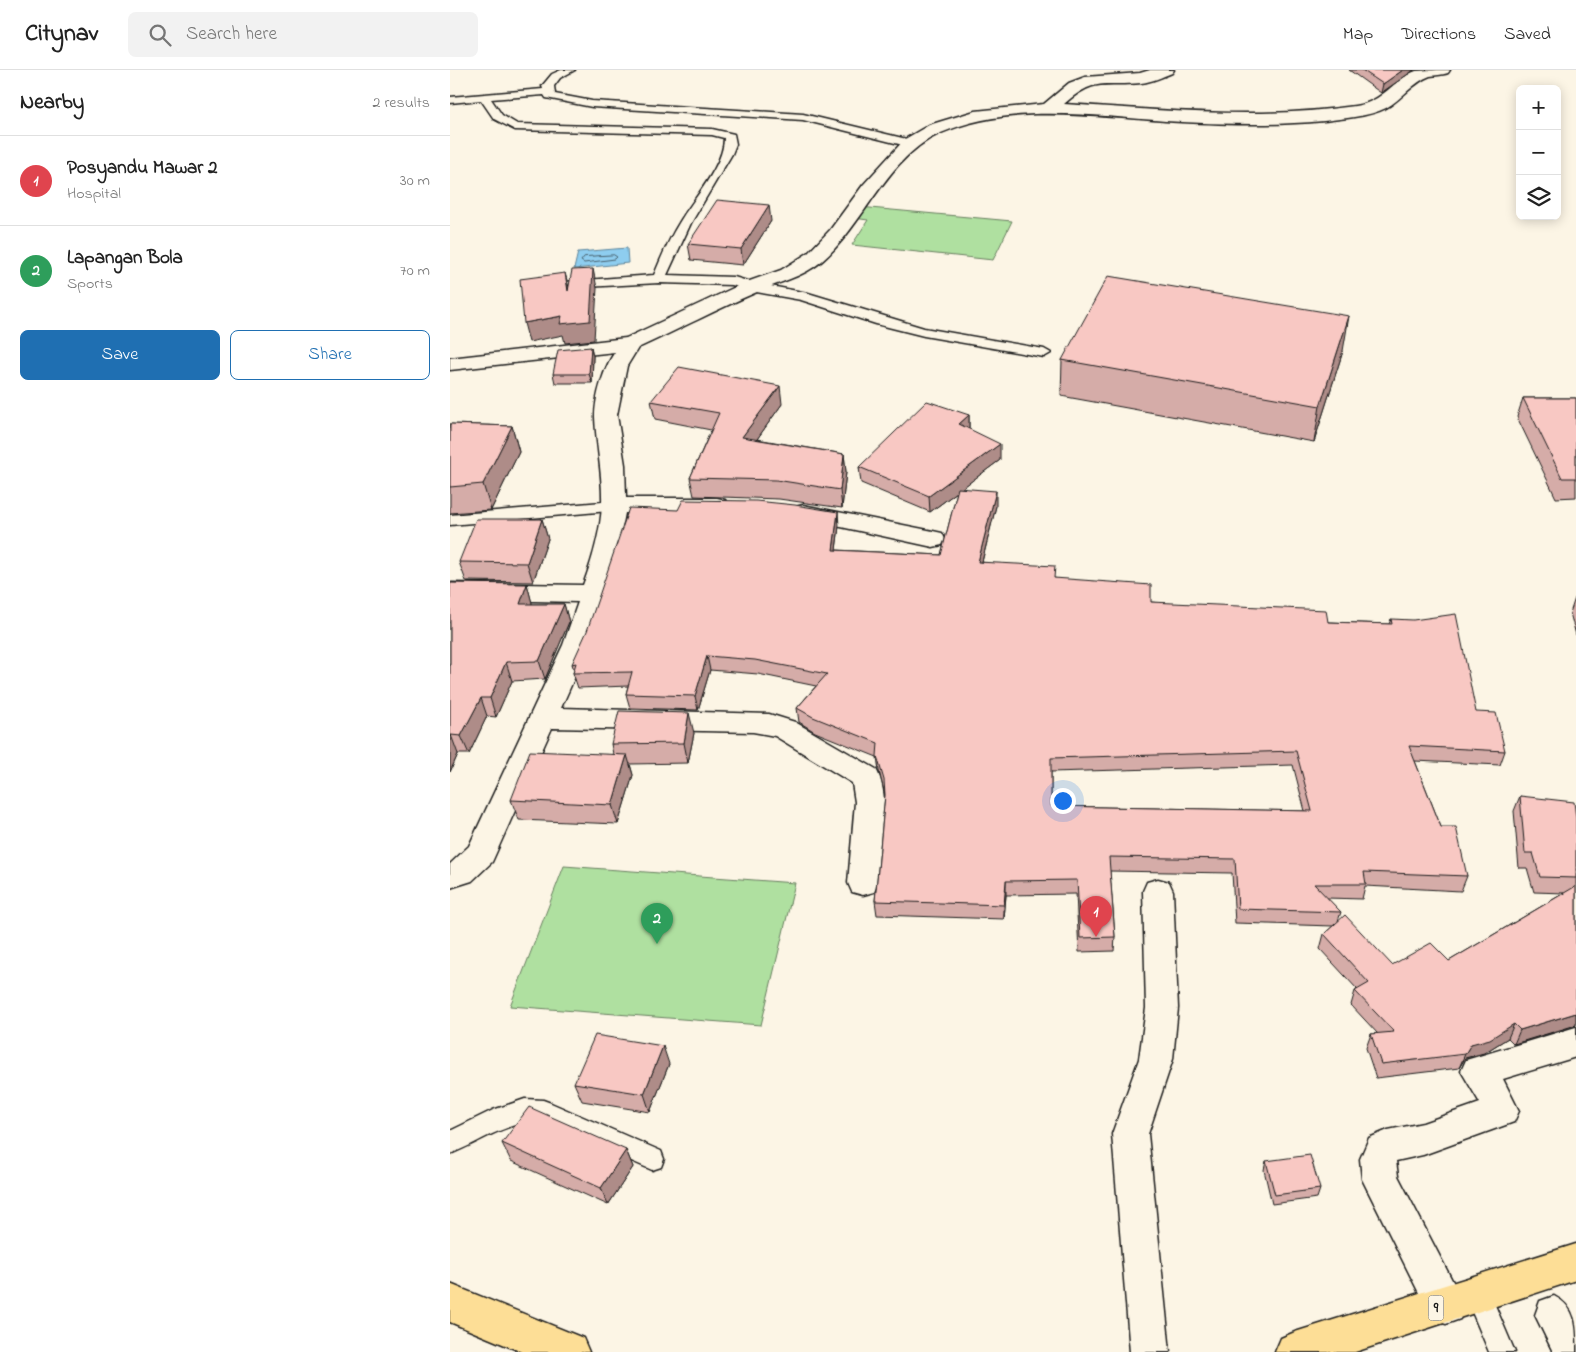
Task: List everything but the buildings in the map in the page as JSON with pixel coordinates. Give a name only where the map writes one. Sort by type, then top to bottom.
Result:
[{"type":"highway","name":"9","points":[[1295,1352],[1576,1262]]},
{"type":"highway","points":[[450,1303],[569,1352]]},
{"type":"street","points":[[1049,108],[1076,86],[1092,80],[1142,78],[1166,70]]},
{"type":"street","points":[[450,364],[631,344],[751,287],[788,274],[815,257],[837,234],[869,189],[911,143],[951,123],[975,116],[1049,108],[1128,112],[1189,118],[1263,119],[1348,112],[1376,107],[1391,100],[1420,75],[1442,70]]},
{"type":"street","points":[[454,882],[481,854],[541,718],[576,645],[591,594],[603,565],[614,506],[613,466],[606,415],[616,366],[631,344]]},
{"type":"street","points":[[614,506],[735,506]]},
{"type":"street","points":[[780,508],[845,519],[933,539]]},
{"type":"street","points":[[450,591],[591,594]]},
{"type":"street","points":[[541,718],[753,722],[785,729],[866,777],[870,802],[863,883]]},
{"type":"street","points":[[1150,1352],[1130,1134],[1156,1060],[1162,1008],[1158,891]]},
{"type":"street","points":[[1461,1299],[1380,1179],[1378,1159],[1382,1150],[1388,1146],[1423,1139],[1502,1112],[1493,1093],[1478,1071],[1576,1042]]},
{"type":"street","points":[[1554,1315],[1574,1352]]},
{"type":"lane","points":[[548,92],[552,80],[570,70]]},
{"type":"lane","points":[[450,100],[548,92]]},
{"type":"lane","points":[[548,92],[550,96],[558,99],[592,104],[803,117],[911,143]]},
{"type":"lane","points":[[484,97],[498,117],[515,127],[712,132],[730,136],[724,159],[685,223],[659,279]]},
{"type":"lane","points":[[554,285],[659,279],[734,281],[751,287],[803,296],[881,321],[924,332],[1044,353]]},
{"type":"lane","points":[[450,520],[614,506]]},
{"type":"lane","points":[[450,1143],[500,1118],[525,1110],[543,1112],[652,1159]]},
{"type":"lane","points":[[1461,1299],[1502,1352]]},
{"type":"green space","points":[[859,207],[1012,221],[993,260],[852,245],[868,220],[854,218]]},
{"type":"green space","points":[[564,866],[795,883],[761,1025],[510,1006]]},
{"type":"water","points":[[627,248],[628,263],[574,269],[578,252]]},
{"type":"place","name":"Posyandu Mawar 2","points":[[1096,937]]},
{"type":"place","name":"Lapangan Bola","points":[[657,944]]}]
